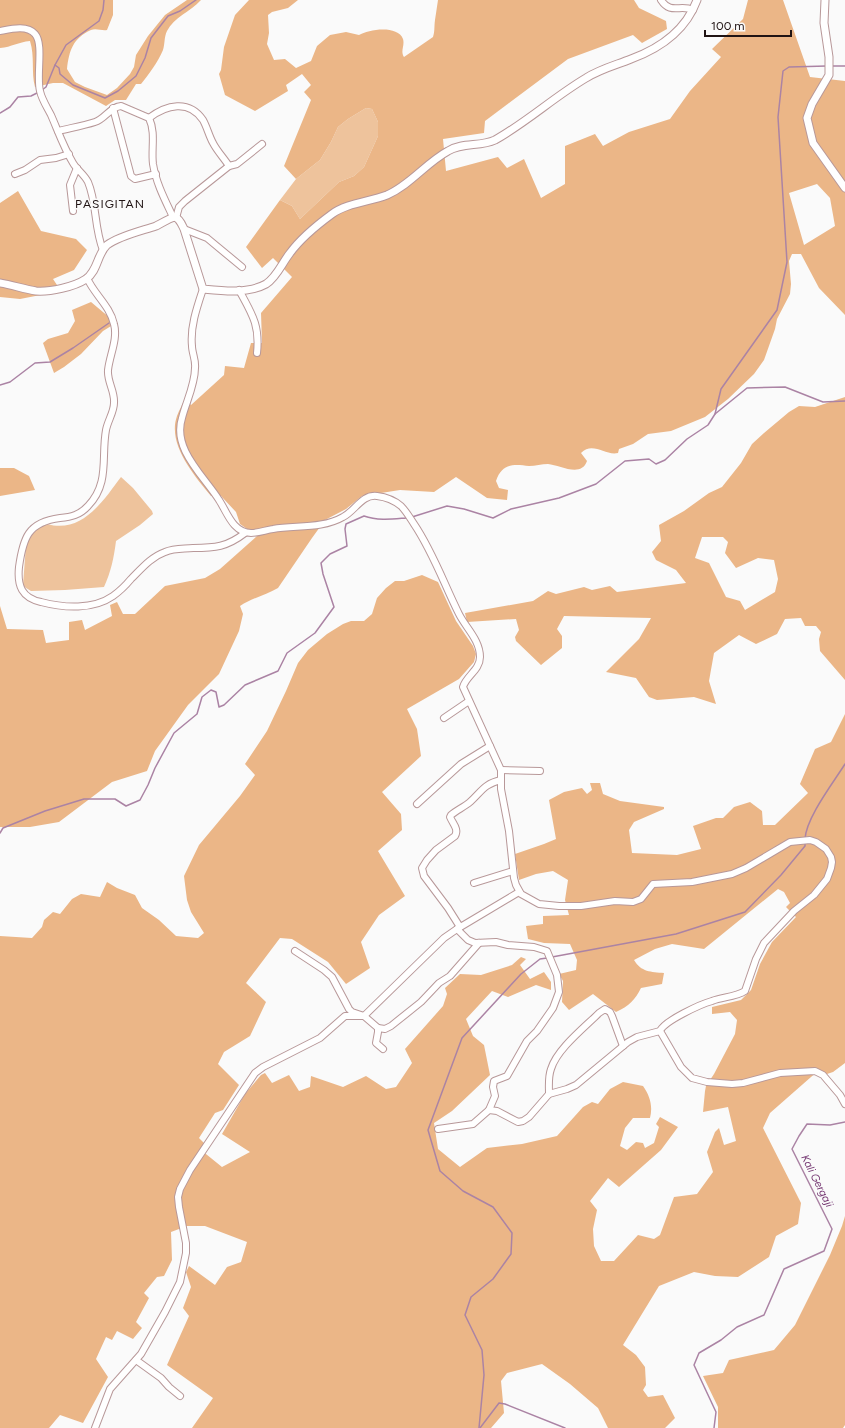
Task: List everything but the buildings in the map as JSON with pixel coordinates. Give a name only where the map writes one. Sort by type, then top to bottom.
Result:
[{"type":"street","points":[[661,0],[666,6],[672,9],[683,8],[693,10]]},
{"type":"street","points":[[203,289],[221,291],[253,289],[266,284],[276,274],[293,250],[308,234],[334,213],[345,207],[362,203],[393,192],[449,150],[462,145],[485,144],[495,140],[584,78],[640,56],[664,42],[687,22],[697,0]]},
{"type":"street","points":[[825,0],[824,23],[829,57],[829,75],[812,104],[807,118],[813,143],[845,188]]},
{"type":"street","points":[[0,31],[24,28],[36,34],[38,42],[38,86],[42,100],[50,113],[68,154],[85,176],[90,188],[99,239],[103,250]]},
{"type":"street","points":[[58,131],[97,122],[113,108],[121,106],[149,118]]},
{"type":"street","points":[[149,118],[157,112],[174,106],[192,109],[202,120],[213,143],[229,166]]},
{"type":"street","points":[[113,108],[131,176],[135,179],[156,174]]},
{"type":"street","points":[[149,118],[154,135],[153,164],[159,188],[174,217],[184,229],[203,289],[192,331],[191,344],[196,369],[188,401],[180,422],[180,435],[185,450],[194,465],[219,499],[236,527],[245,533]]},
{"type":"street","points":[[0,283],[36,291],[71,285],[87,278],[95,269],[103,250],[107,246],[164,223],[174,217],[179,207],[185,201],[229,166],[237,164],[262,144]]},
{"type":"street","points":[[15,174],[25,170],[40,160],[56,158],[68,154]]},
{"type":"street","points":[[73,211],[70,185],[78,168]]},
{"type":"street","points":[[184,229],[207,238],[242,267]]},
{"type":"street","points":[[87,278],[109,312],[115,330],[108,375],[114,403],[106,431],[103,477],[87,508],[72,516],[44,521],[38,524],[28,534],[23,543],[19,568],[19,581],[23,591],[30,599],[52,605],[73,606],[96,604],[114,596],[144,566],[160,554],[176,549],[214,548],[231,542],[245,533],[327,524],[344,517],[363,501],[374,496],[385,498],[401,506],[424,538],[460,614],[478,646],[480,662],[466,680],[463,687],[501,770],[502,795],[509,831],[513,871],[519,892],[539,904],[552,906],[581,906],[615,901],[634,902],[641,899],[653,884],[692,882],[723,877],[746,868],[790,842],[810,840],[822,845],[829,853],[832,862],[830,874],[814,895],[794,911],[764,943],[756,959],[745,992],[700,1005],[665,1025],[660,1031],[637,1037],[623,1046],[592,1073],[571,1088],[549,1094],[523,1121],[518,1122],[497,1111],[489,1110]]},
{"type":"street","points":[[239,290],[256,322],[258,337],[257,353]]},
{"type":"street","points":[[444,718],[469,701]]},
{"type":"street","points":[[417,804],[461,764],[490,746]]},
{"type":"street","points":[[501,770],[540,771]]},
{"type":"street","points":[[438,1129],[473,1124],[489,1110],[495,1096],[493,1087],[494,1081],[507,1076],[527,1041],[537,1031],[553,1008],[559,992],[557,975],[547,951],[534,947],[508,945],[496,942],[475,944],[468,940],[458,928],[448,908],[424,876],[422,868],[432,854],[457,833],[457,830],[450,817],[470,802],[485,786],[501,780]]},
{"type":"street","points":[[474,883],[513,871]]},
{"type":"street","points":[[95,1428],[110,1389],[115,1381],[136,1360],[165,1312],[180,1282],[186,1253],[186,1243],[178,1197],[180,1189],[190,1170],[255,1073],[263,1067],[320,1038],[342,1017],[364,1016],[440,942],[458,928],[519,892]]},
{"type":"street","points":[[295,951],[329,974],[335,981],[349,1009],[356,1014],[364,1016],[378,1028],[384,1029],[391,1026],[421,1002],[439,983],[450,976],[479,943]]},
{"type":"street","points":[[549,1094],[551,1069],[560,1052],[603,1010],[606,1009],[612,1016],[623,1046]]},
{"type":"street","points":[[378,1028],[376,1044],[383,1049]]},
{"type":"street","points":[[660,1031],[681,1067],[692,1078],[707,1082],[732,1084],[743,1083],[780,1073],[816,1071],[823,1075],[840,1095],[845,1104]]},
{"type":"street","points":[[136,1360],[161,1378],[180,1396]]},
{"type":"shaded area","points":[[0,0],[113,0],[113,15],[107,30],[93,29],[80,37],[73,46],[69,56],[67,69],[75,82],[107,95],[117,88],[130,74],[134,67],[136,55],[148,36],[165,15],[187,0],[201,0],[170,26],[166,33],[164,48],[161,54],[141,84],[136,84],[126,100],[115,100],[106,106],[63,83],[53,83],[35,87],[30,41],[0,48]]},
{"type":"shaded area","points":[[249,0],[298,0],[288,8],[272,12],[268,15],[269,33],[267,44],[274,60],[285,59],[296,68],[311,61],[317,46],[330,35],[346,32],[359,35],[376,30],[390,30],[395,32],[403,39],[402,53],[404,57],[433,37],[438,0],[634,0],[639,8],[666,21],[667,29],[642,43],[633,35],[568,59],[485,121],[484,133],[443,139],[446,171],[498,157],[507,168],[524,159],[541,198],[565,184],[565,146],[595,134],[603,146],[629,132],[670,119],[690,91],[721,57],[712,49],[743,19],[748,0],[783,0],[810,77],[845,81],[845,315],[819,288],[801,254],[792,254],[789,261],[791,284],[790,294],[777,319],[764,360],[754,374],[728,399],[705,417],[671,431],[648,434],[633,444],[619,449],[618,453],[608,453],[590,448],[581,453],[587,461],[580,469],[575,470],[548,464],[509,466],[502,471],[496,481],[499,488],[508,490],[507,500],[487,498],[456,477],[434,492],[400,490],[362,496],[346,509],[325,520],[278,588],[240,606],[243,614],[239,631],[219,674],[188,705],[155,751],[147,771],[112,782],[59,822],[30,827],[0,827],[0,606],[7,629],[43,630],[46,643],[69,640],[69,622],[82,620],[85,630],[112,616],[110,605],[117,602],[123,614],[135,614],[165,586],[205,578],[220,569],[257,536],[240,524],[236,512],[221,496],[211,496],[190,469],[179,448],[176,437],[175,427],[177,416],[185,398],[191,405],[224,375],[225,366],[244,368],[251,343],[262,343],[261,313],[292,277],[273,258],[262,268],[246,247],[280,200],[292,206],[300,219],[339,182],[354,176],[364,167],[378,136],[378,122],[372,109],[366,108],[338,127],[320,160],[296,179],[284,166],[311,100],[304,92],[311,85],[302,74],[286,85],[288,91],[255,111],[225,95],[219,74],[221,70],[224,47],[235,15]],"holes":[[[817,184],[830,198],[835,226],[804,245],[789,193]]]},
{"type":"shaded area","points":[[366,108],[372,109],[378,122],[378,136],[364,167],[354,176],[339,182],[300,219],[292,206],[280,200],[296,179],[320,160],[338,127]]},
{"type":"shaded area","points":[[18,191],[41,231],[76,239],[87,250],[74,270],[53,279],[61,291],[20,299],[0,297],[0,203]]},
{"type":"shaded area","points":[[91,302],[116,323],[103,331],[81,354],[54,373],[43,343],[48,339],[68,333],[75,321],[72,310]]},
{"type":"shaded area","points":[[845,397],[845,680],[820,651],[819,639],[821,632],[816,626],[805,626],[801,618],[785,619],[777,634],[756,644],[739,635],[714,653],[709,681],[716,704],[694,697],[657,700],[649,697],[636,678],[606,672],[639,639],[651,618],[564,616],[557,629],[562,636],[562,648],[541,665],[516,641],[515,637],[519,630],[516,619],[467,622],[465,613],[533,601],[548,591],[556,594],[584,587],[592,590],[610,586],[617,592],[686,583],[676,570],[656,560],[652,552],[661,541],[659,525],[684,511],[709,493],[722,487],[741,463],[752,444],[789,412],[799,406],[815,407]],"holes":[[[702,537],[723,537],[728,542],[725,553],[736,568],[758,558],[774,560],[778,579],[775,592],[745,610],[740,601],[726,597],[709,563],[695,558]]]},
{"type":"shaded area","points":[[0,468],[14,468],[29,476],[35,490],[0,496]]},
{"type":"shaded area","points":[[121,477],[133,488],[153,514],[140,525],[116,541],[109,576],[104,587],[31,591],[26,588],[23,585],[26,545],[35,530],[47,524],[59,526],[71,524],[81,520],[99,505]]},
{"type":"shaded area","points":[[422,575],[438,582],[456,621],[473,646],[476,654],[474,662],[459,679],[407,709],[417,729],[421,756],[382,792],[401,814],[402,830],[378,851],[405,896],[379,915],[361,942],[370,968],[346,984],[328,962],[292,939],[280,938],[246,983],[266,1002],[250,1036],[224,1052],[218,1064],[239,1085],[223,1110],[215,1113],[199,1138],[205,1144],[201,1150],[222,1167],[250,1152],[222,1134],[245,1094],[261,1075],[265,1073],[272,1083],[289,1075],[299,1091],[310,1087],[311,1076],[343,1087],[366,1076],[386,1089],[396,1087],[412,1063],[405,1049],[443,1006],[447,994],[445,988],[460,974],[481,975],[512,965],[521,957],[526,959],[520,965],[530,979],[544,972],[551,982],[551,990],[536,985],[508,997],[492,991],[466,1019],[473,1036],[484,1045],[490,1075],[452,1111],[434,1123],[438,1149],[460,1167],[487,1148],[522,1144],[557,1136],[583,1107],[592,1102],[598,1104],[610,1089],[623,1082],[643,1086],[650,1101],[650,1118],[633,1118],[625,1128],[620,1146],[627,1150],[636,1142],[643,1143],[645,1148],[654,1143],[659,1127],[656,1124],[660,1117],[678,1127],[661,1150],[619,1187],[608,1178],[590,1201],[597,1210],[593,1229],[594,1246],[601,1261],[614,1261],[638,1235],[654,1239],[660,1235],[674,1197],[697,1194],[713,1172],[707,1152],[715,1132],[719,1128],[724,1145],[736,1141],[728,1107],[703,1112],[706,1086],[735,1034],[737,1020],[730,1012],[712,1014],[712,1007],[741,1000],[751,990],[760,964],[772,942],[796,917],[786,907],[790,903],[784,892],[778,889],[704,949],[672,944],[655,949],[634,960],[643,969],[651,972],[664,973],[662,984],[641,988],[631,1002],[621,1010],[616,1012],[593,994],[569,1010],[562,1002],[563,981],[559,974],[576,970],[577,960],[570,944],[544,943],[528,939],[526,926],[543,924],[543,916],[569,915],[565,900],[568,880],[553,871],[536,874],[519,880],[515,854],[556,839],[549,800],[564,792],[582,788],[587,794],[592,790],[590,783],[600,783],[603,794],[620,801],[664,807],[664,809],[634,822],[629,830],[632,853],[677,855],[701,849],[693,826],[716,818],[723,818],[734,807],[750,802],[762,811],[763,825],[775,825],[808,793],[800,784],[815,749],[831,742],[845,714],[845,1063],[833,1072],[827,1074],[819,1070],[770,1113],[763,1128],[801,1203],[798,1224],[776,1236],[769,1257],[738,1277],[715,1276],[694,1272],[659,1286],[623,1345],[636,1355],[645,1367],[646,1385],[643,1390],[648,1397],[663,1395],[675,1418],[665,1428],[608,1428],[598,1408],[570,1384],[542,1364],[507,1373],[501,1381],[504,1413],[491,1428],[192,1428],[213,1398],[167,1365],[189,1316],[183,1308],[191,1287],[186,1272],[189,1266],[215,1285],[227,1267],[241,1262],[247,1242],[205,1226],[187,1226],[171,1232],[172,1260],[164,1276],[157,1277],[144,1293],[149,1298],[136,1322],[142,1328],[133,1339],[117,1331],[112,1340],[106,1337],[96,1359],[108,1377],[83,1423],[60,1415],[49,1428],[0,1428],[0,936],[32,938],[42,927],[44,920],[53,912],[60,914],[72,899],[81,894],[100,897],[107,882],[117,888],[135,895],[142,908],[159,920],[176,936],[198,938],[204,933],[191,912],[187,900],[184,876],[199,845],[240,796],[255,775],[245,764],[267,731],[298,663],[308,650],[327,634],[351,621],[364,621],[372,614],[377,598],[395,581],[404,581]]},
{"type":"shaded area","points":[[845,1216],[845,1425],[843,1428],[718,1428],[718,1407],[703,1376],[723,1373],[729,1360],[774,1350],[795,1325],[830,1255]]},
{"type":"waterway","points":[[55,65],[66,45],[99,21],[103,10],[104,0]]},
{"type":"waterway","points":[[42,90],[46,87],[55,65],[59,68],[60,74],[73,85],[105,98],[118,91],[136,76],[145,58],[151,38],[168,16],[180,11],[196,0]]},
{"type":"waterway","points":[[715,414],[721,389],[777,310],[787,262],[778,117],[783,71],[789,67],[827,66]]},
{"type":"waterway","points":[[831,66],[845,66]]},
{"type":"waterway","points":[[0,113],[10,107],[18,97],[31,96],[39,92]]},
{"type":"waterway","points":[[0,385],[10,382],[35,363],[50,362],[109,323]]},
{"type":"waterway","points":[[412,517],[447,506],[464,509],[493,518],[511,509],[559,498],[596,484],[625,461],[649,459],[656,464],[665,460],[687,439],[708,425],[715,414],[747,388],[785,387],[823,402],[845,401]]},
{"type":"waterway","points":[[0,833],[3,828],[45,811],[84,799],[115,799],[126,806],[140,800],[174,733],[197,714],[202,697],[211,690],[216,692],[219,707],[224,705],[245,685],[278,671],[287,653],[315,633],[334,607],[321,563],[330,554],[347,546],[345,529],[346,524],[364,516],[380,519],[406,518]]},
{"type":"waterway","points":[[805,839],[810,821],[815,811],[845,764]]},
{"type":"waterway","points":[[552,957],[676,934],[745,912],[781,875],[805,846],[805,843]]},
{"type":"waterway","points":[[479,1428],[484,1375],[482,1350],[465,1315],[471,1297],[493,1279],[511,1254],[512,1233],[493,1207],[463,1191],[440,1171],[428,1130],[462,1038],[521,974],[540,959],[547,958]]},
{"type":"waterway","name":"Kali Gergaji","points":[[714,1428],[716,1412],[694,1365],[699,1353],[721,1340],[737,1327],[764,1315],[784,1269],[824,1251],[832,1229],[792,1149],[807,1124],[830,1125],[845,1122]]},
{"type":"waterway","name":"Kali Gergaji","points":[[480,1428],[499,1403],[565,1428]]},
{"type":"district","name":"PASIGITAN","points":[[110,204]]}]
